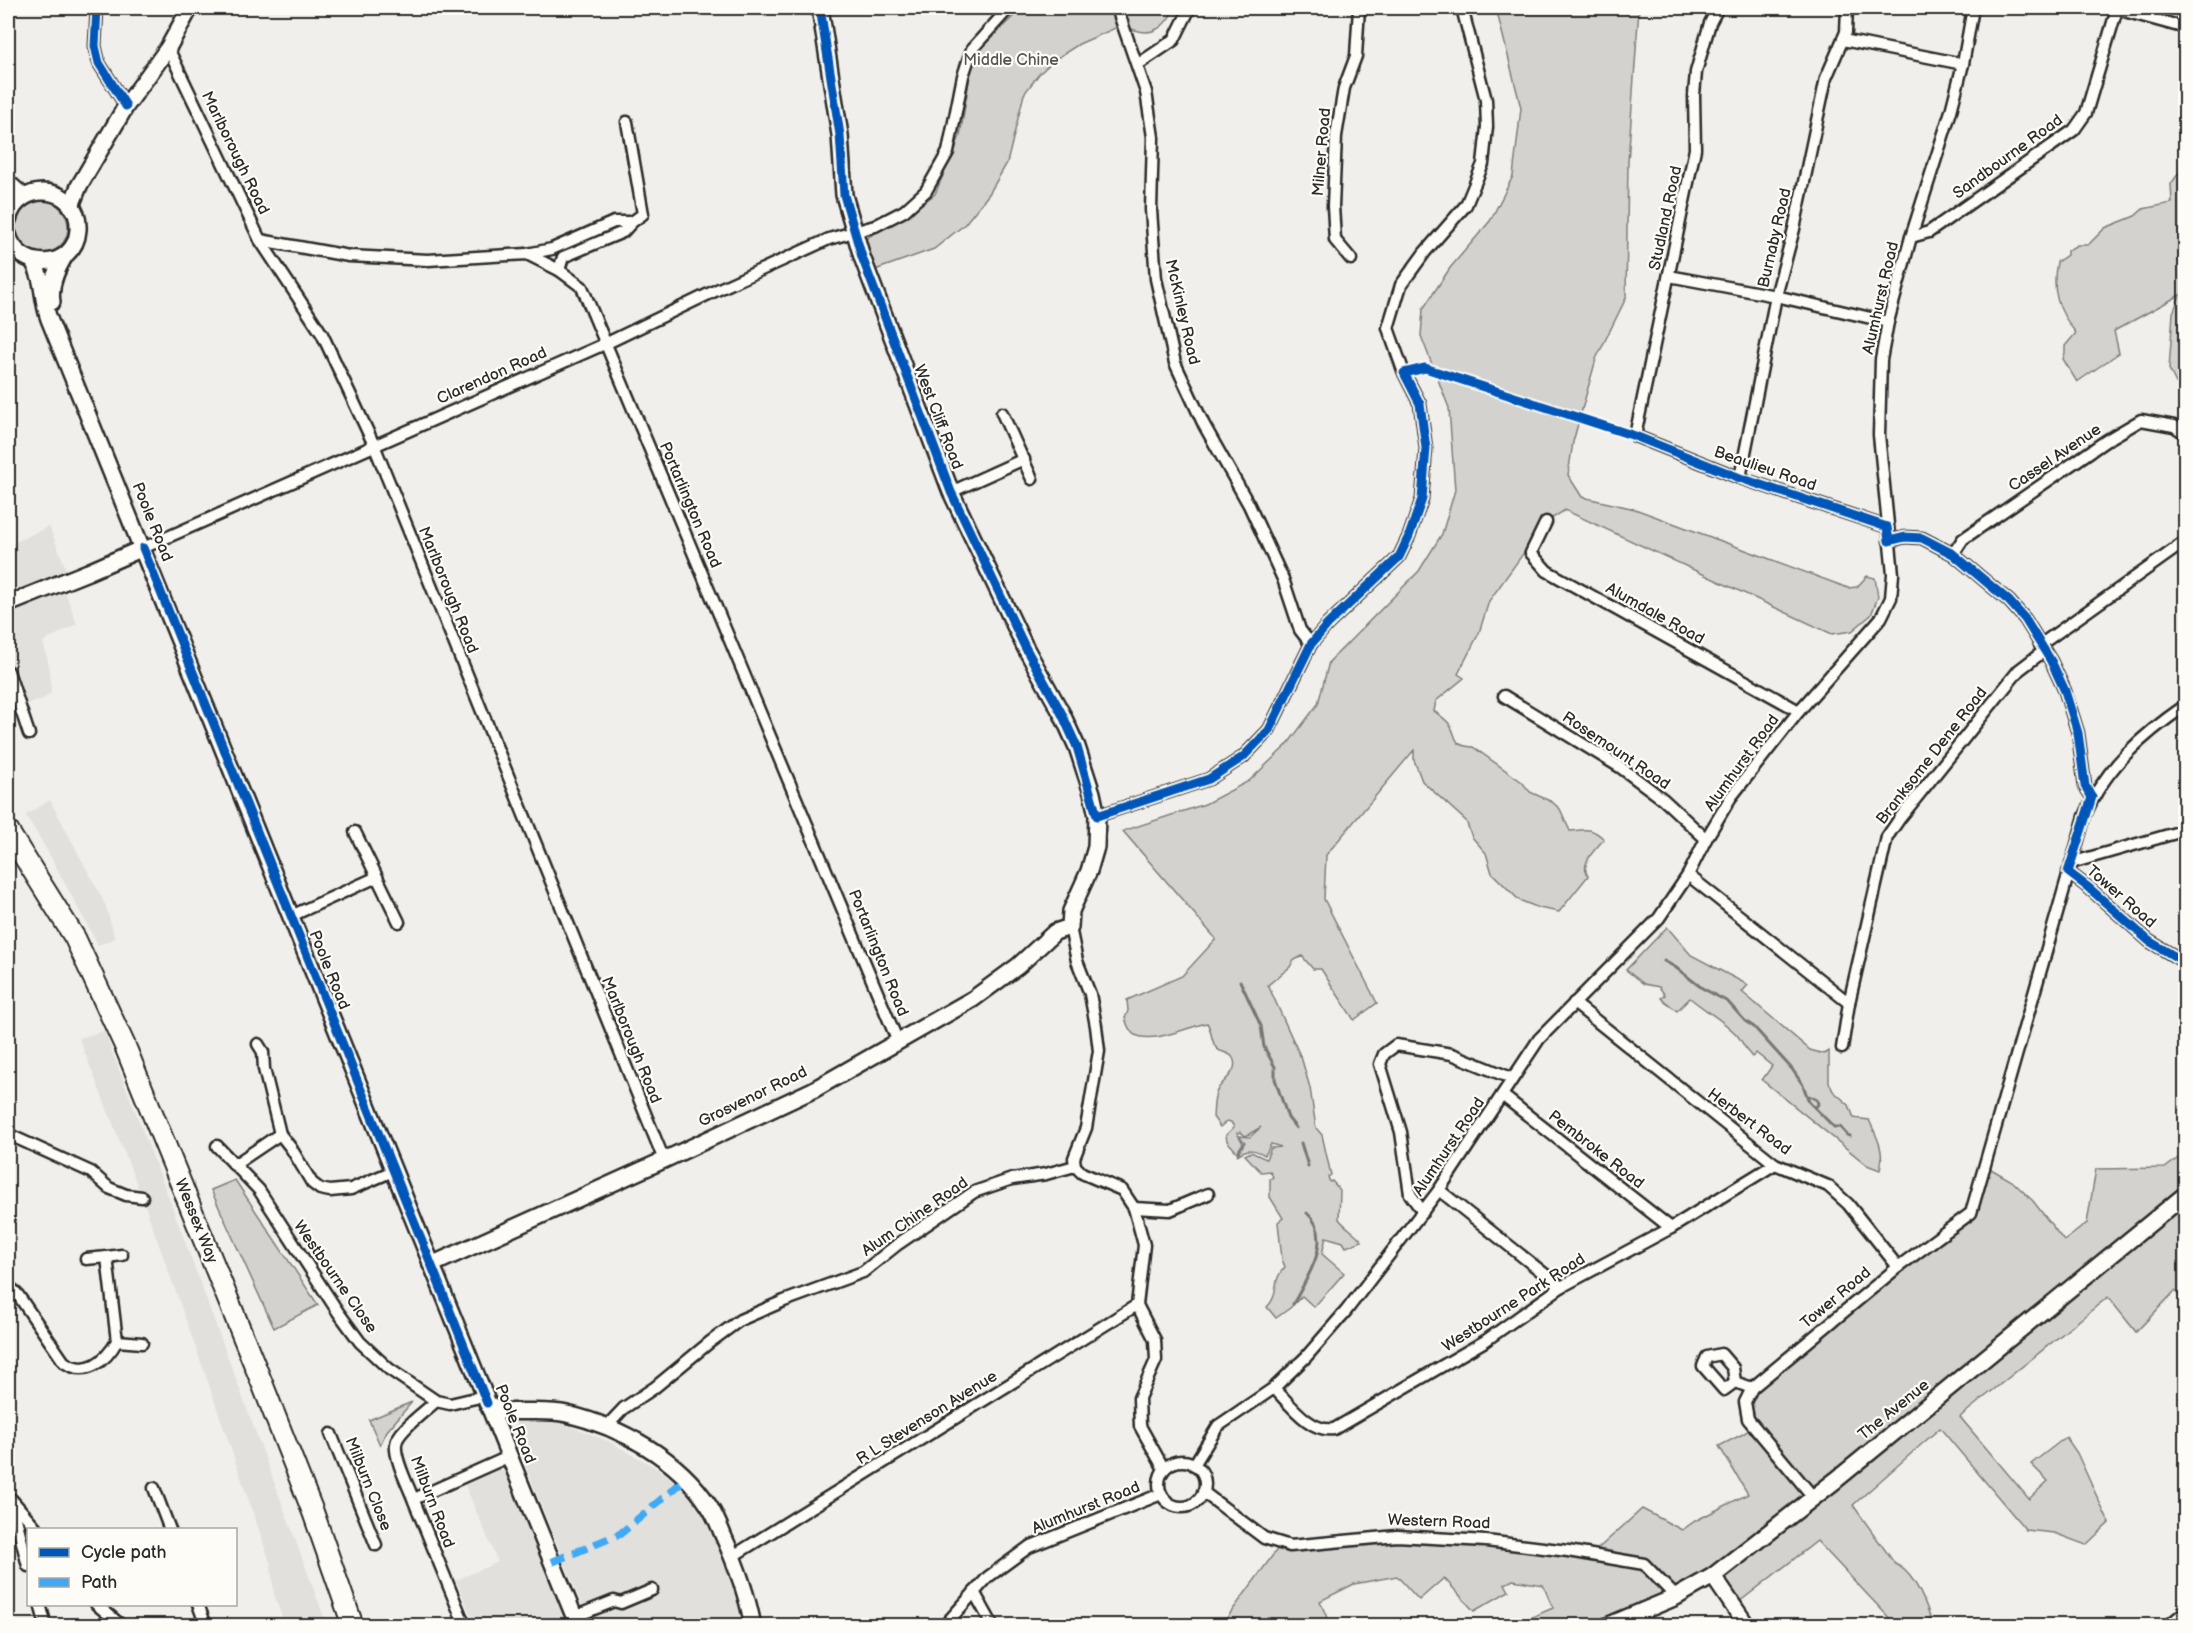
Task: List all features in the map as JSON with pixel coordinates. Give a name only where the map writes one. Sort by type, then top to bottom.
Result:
[{"type":"highway","name":"Wessex Way","points":[[8,831],[75,938],[121,1037],[313,1512],[353,1626]]},
{"type":"street","points":[[97,8],[95,46],[99,63],[126,106]]},
{"type":"street","points":[[8,220],[12,209],[24,197],[34,192],[49,192],[62,197],[71,206],[79,186],[126,106],[168,48],[190,8]]},
{"type":"street","name":"West Cliff Road","points":[[818,8],[821,14],[840,135],[844,195],[854,233],[951,492],[1077,747],[1096,816],[1096,847],[1089,871],[1071,911],[1070,927],[1077,961],[1090,994],[1099,1051],[1086,1128],[1074,1158],[1075,1166]]},
{"type":"street","name":"Clarendon Road","points":[[143,548],[607,343],[718,289],[829,239],[875,226],[904,211],[926,191],[948,152],[963,76],[972,49],[1009,8]]},
{"type":"street","name":"McKinley Road","points":[[1117,8],[1146,92],[1153,137],[1151,210],[1156,279],[1175,363],[1204,425],[1254,516],[1283,579],[1300,630],[1311,644]]},
{"type":"street","points":[[1137,65],[1174,40],[1190,8]]},
{"type":"street","name":"Milner Road","points":[[1351,259],[1335,240],[1333,206],[1336,136],[1344,88],[1356,56],[1359,8]]},
{"type":"street","points":[[1096,816],[1209,779],[1243,757],[1269,730],[1311,644],[1328,624],[1399,557],[1409,536],[1422,499],[1426,448],[1420,404],[1404,372],[1388,328],[1401,285],[1425,252],[1466,205],[1483,164],[1487,127],[1486,100],[1462,8]]},
{"type":"street","name":"Studland Road","points":[[1635,436],[1695,149],[1696,72],[1710,23],[1718,8]]},
{"type":"street","name":"Burnaby Road","points":[[1740,478],[1776,296],[1794,229],[1826,78],[1847,26],[1847,8]]},
{"type":"street","name":"Alumhurst Road","points":[[1194,1465],[1218,1426],[1274,1388],[1306,1357],[1346,1311],[1439,1190],[1511,1078],[1539,1039],[1659,918],[1688,875],[1731,797],[1799,711],[1881,618],[1892,598],[1893,574],[1879,435],[1881,360],[1888,322],[1911,237],[1951,111],[1963,64],[1973,8]]},
{"type":"street","name":"Sandbourne Road","points":[[1911,237],[1929,232],[2074,130],[2086,113],[2115,8],[2186,28]]},
{"type":"street","points":[[1843,40],[1963,64]]},
{"type":"street","name":"Marlborough Road","points":[[168,48],[260,240],[322,334],[374,445],[664,1160]]},
{"type":"street","points":[[559,270],[563,257],[623,232],[643,214],[627,122]]},
{"type":"street","points":[[8,183],[24,197]]},
{"type":"street","name":"Poole Road","points":[[57,334],[51,294],[58,267],[74,243],[78,229],[71,206]]},
{"type":"street","points":[[260,240],[349,256],[428,260],[527,254],[552,249],[614,222],[632,222]]},
{"type":"street","points":[[8,234],[12,252],[33,261],[52,261],[68,252]]},
{"type":"street","name":"Portarlington Road","points":[[527,254],[559,270],[582,287],[898,1042]]},
{"type":"street","name":"Poole Road","points":[[33,261],[43,281],[44,305],[576,1621]]},
{"type":"street","points":[[1670,276],[1776,296],[1888,322]]},
{"type":"street","points":[[1002,413],[1032,478]]},
{"type":"street","name":"Cassel Avenue","points":[[1953,554],[1963,539],[2107,440],[2141,420],[2174,426],[2186,434]]},
{"type":"street","name":"Beaulieu Road","points":[[1635,436],[1740,478],[1887,527]]},
{"type":"street","points":[[951,492],[1024,459]]},
{"type":"street","name":"Alumdale Road","points":[[1546,522],[1531,553],[1546,571],[1799,711]]},
{"type":"street","points":[[1889,541],[1905,537],[1922,538],[1953,554],[2009,601],[2025,619],[2065,691],[2078,733],[2085,786],[2092,797]]},
{"type":"street","points":[[2042,648],[2186,541]]},
{"type":"street","points":[[8,604],[143,548]]},
{"type":"street","name":"Branksome Dene Road","points":[[1842,1048],[1849,1003],[1887,837],[2019,670],[2042,648]]},
{"type":"street","points":[[8,671],[28,734]]},
{"type":"street","name":"Rosemount Road","points":[[1504,696],[1620,767],[1663,799],[1706,839]]},
{"type":"street","points":[[2070,868],[2092,797],[2135,744],[2186,705]]},
{"type":"street","points":[[2070,868],[2128,845],[2186,830]]},
{"type":"street","points":[[355,832],[399,922]]},
{"type":"street","name":"Tower Road","points":[[2070,868],[2149,941],[2186,963]]},
{"type":"street","name":"Tower Road","points":[[1752,1388],[1898,1267],[1971,1213],[2070,868]]},
{"type":"street","points":[[1688,875],[1849,1003]]},
{"type":"street","points":[[291,916],[376,877]]},
{"type":"street","name":"Grosvenor Road","points":[[431,1265],[782,1105],[898,1042],[993,986],[1055,932],[1070,927]]},
{"type":"street","name":"Herbert Road","points":[[1574,1003],[1775,1164],[1828,1186],[1848,1204],[1898,1267]]},
{"type":"street","points":[[258,1044],[263,1052],[264,1069],[280,1134],[312,1183],[320,1189],[330,1191],[351,1189],[393,1171]]},
{"type":"street","points":[[1423,1212],[1410,1194],[1401,1132],[1380,1064],[1384,1054],[1396,1046],[1452,1054],[1511,1078]]},
{"type":"street","name":"Pembroke Road","points":[[1502,1095],[1671,1228]]},
{"type":"street","points":[[234,1165],[280,1134]]},
{"type":"street","points":[[8,1136],[57,1155],[91,1172],[109,1188],[126,1195],[142,1197]]},
{"type":"street","name":"Westbourne Close","points":[[217,1146],[259,1190],[360,1342],[389,1369],[436,1401]]},
{"type":"street","name":"Westbourne Park Road","points":[[1274,1388],[1309,1422],[1322,1429],[1334,1429],[1485,1341],[1561,1287],[1671,1228],[1698,1209],[1775,1164]]},
{"type":"street","points":[[1075,1166],[1082,1173],[1122,1190],[1134,1208],[1144,1245],[1137,1305],[1155,1340],[1156,1360],[1139,1398],[1140,1426],[1164,1469]]},
{"type":"street","name":"Alum Chine Road","points":[[607,1426],[624,1408],[654,1388],[740,1320],[784,1301],[864,1272],[907,1238],[974,1192],[1012,1179],[1046,1174],[1075,1166]]},
{"type":"street","points":[[1439,1190],[1561,1287]]},
{"type":"street","points":[[1134,1208],[1170,1210],[1208,1194]]},
{"type":"street","name":"The Avenue","points":[[1607,1626],[1676,1597],[1713,1576],[1814,1497],[2186,1194]]},
{"type":"street","points":[[86,1258],[122,1255]]},
{"type":"street","points":[[8,1285],[18,1295],[58,1356],[74,1368],[87,1368],[99,1363],[117,1341],[107,1257]]},
{"type":"street","name":"R L Stevenson Avenue","points":[[733,1556],[1137,1305]]},
{"type":"street","points":[[117,1341],[142,1343]]},
{"type":"street","points":[[1735,1382],[1752,1388],[1745,1402],[1748,1419],[1814,1497]]},
{"type":"street","points":[[436,1401],[450,1404],[485,1400],[501,1411],[528,1410],[565,1413],[607,1426],[642,1445],[675,1467],[711,1508],[733,1556],[748,1599],[753,1626]]},
{"type":"street","name":"Milburn Road","points":[[436,1401],[402,1430],[396,1444],[399,1462],[465,1626]]},
{"type":"street","points":[[414,1498],[506,1450],[510,1422],[528,1410]]},
{"type":"street","name":"Milburn Close","points":[[331,1434],[376,1545]]},
{"type":"street","points":[[1175,1462],[1188,1462],[1194,1465],[1203,1476],[1203,1492],[1194,1503],[1179,1507],[1166,1500],[1161,1494],[1159,1481],[1164,1469],[1175,1462]]},
{"type":"street","points":[[154,1488],[169,1528]]},
{"type":"street","name":"Western Road","points":[[1203,1492],[1264,1538],[1290,1546],[1397,1536],[1486,1541],[1568,1551],[1644,1564],[1676,1597]]},
{"type":"street","name":"Alumhurst Road","points":[[944,1626],[988,1577],[1029,1547],[1161,1494]]},
{"type":"street","points":[[9,1498],[36,1528]]},
{"type":"street","points":[[9,1498],[27,1562]]},
{"type":"street","points":[[1713,1576],[1747,1626]]},
{"type":"street","points":[[576,1621],[614,1601],[621,1603],[652,1590]]},
{"type":"street","points":[[974,1592],[993,1626]]},
{"type":"street","points":[[40,1606],[46,1626]]},
{"type":"street","points":[[97,1606],[122,1626]]},
{"type":"street","points":[[198,1606],[206,1626]]},
{"type":"street","points":[[2168,1626],[2186,1611]]},
{"type":"shaded area","points":[[49,526],[67,571],[59,575],[77,624],[43,642],[50,670],[51,693],[43,699],[23,705],[8,655],[8,546]]},
{"type":"shaded area","points":[[50,800],[105,904],[115,938],[98,945],[26,815]]},
{"type":"shaded area","points":[[104,1031],[170,1201],[327,1625],[285,1625],[274,1595],[271,1565],[208,1382],[142,1197],[79,1038]]},
{"type":"shaded area","points":[[527,1418],[560,1422],[608,1441],[660,1470],[687,1492],[715,1538],[738,1595],[743,1625],[590,1625],[513,1435],[513,1429],[518,1421]]},
{"type":"shaded area","points":[[500,1469],[505,1471],[568,1625],[475,1625],[456,1580],[498,1562],[465,1485]]},
{"type":"green space","name":"Middle Chine","points":[[1022,8],[1175,8],[1165,23],[1153,31],[1139,31],[1122,25],[1079,44],[1054,60],[1039,74],[1024,94],[1007,163],[989,194],[964,225],[934,249],[875,270],[865,239],[912,211],[935,194],[960,136],[971,69],[986,43]]},
{"type":"green space","points":[[1496,8],[1639,8],[1628,162],[1626,298],[1596,359],[1573,442],[1568,475],[1582,497],[1635,509],[1848,588],[1857,587],[1867,576],[1875,578],[1878,597],[1871,615],[1852,631],[1832,634],[1565,510],[1546,522],[1489,601],[1479,633],[1458,674],[1464,678],[1436,701],[1434,711],[1448,723],[1459,743],[1473,747],[1522,782],[1530,792],[1552,802],[1560,809],[1570,831],[1591,830],[1604,839],[1587,861],[1588,876],[1559,912],[1539,908],[1519,900],[1492,873],[1486,853],[1472,837],[1466,821],[1422,781],[1414,760],[1414,750],[1326,855],[1324,899],[1377,1003],[1354,1020],[1321,969],[1313,969],[1302,956],[1293,961],[1290,967],[1268,985],[1302,1060],[1310,1088],[1316,1128],[1322,1135],[1331,1175],[1328,1177],[1330,1182],[1332,1181],[1340,1190],[1339,1219],[1362,1241],[1346,1247],[1343,1242],[1326,1237],[1322,1254],[1344,1273],[1314,1307],[1302,1296],[1276,1318],[1267,1307],[1273,1298],[1278,1277],[1285,1267],[1278,1222],[1283,1218],[1270,1197],[1270,1179],[1273,1177],[1270,1171],[1261,1172],[1245,1155],[1251,1152],[1266,1159],[1271,1148],[1281,1147],[1271,1144],[1265,1155],[1251,1150],[1237,1155],[1245,1142],[1239,1136],[1250,1137],[1261,1127],[1246,1136],[1240,1132],[1237,1133],[1243,1143],[1237,1152],[1227,1141],[1226,1135],[1234,1127],[1231,1122],[1227,1121],[1220,1127],[1213,1117],[1214,1103],[1216,1092],[1233,1071],[1235,1063],[1232,1056],[1215,1046],[1207,1023],[1161,1036],[1143,1037],[1131,1032],[1125,1018],[1128,1011],[1127,1000],[1182,976],[1216,939],[1123,831],[1205,804],[1249,781],[1287,745],[1318,704],[1329,662],[1419,571],[1442,534],[1455,490],[1449,408],[1421,336],[1423,309],[1450,268],[1490,221],[1513,176],[1521,108]]},
{"type":"green space","points":[[2185,164],[2185,390],[2176,383],[2169,369],[2173,313],[2180,295],[2114,331],[2119,353],[2077,382],[2063,359],[2065,346],[2076,333],[2060,309],[2055,282],[2057,262],[2067,255],[2067,251],[2077,245],[2088,245],[2105,228],[2135,216],[2143,209],[2172,203],[2171,184]]},
{"type":"green space","points":[[36,200],[46,200],[56,204],[64,212],[68,227],[64,242],[56,250],[46,254],[36,254],[26,250],[18,242],[14,232],[14,222],[18,212],[26,204]]},
{"type":"green space","points":[[1667,927],[1691,955],[1748,985],[1742,992],[1810,1050],[1824,1054],[1829,1051],[1829,1082],[1833,1091],[1849,1105],[1854,1118],[1869,1120],[1881,1150],[1880,1170],[1867,1165],[1762,1080],[1772,1066],[1756,1053],[1752,1057],[1738,1036],[1725,1024],[1690,998],[1677,1011],[1661,998],[1665,995],[1659,987],[1644,984],[1626,970]]},
{"type":"green space","points":[[2185,1153],[2185,1303],[2175,1291],[2136,1332],[2108,1297],[1960,1417],[2029,1499],[2048,1481],[2031,1464],[2066,1437],[2077,1453],[2109,1523],[2086,1545],[2054,1533],[2026,1530],[1940,1428],[1853,1505],[1895,1564],[1909,1574],[1924,1599],[1933,1625],[1896,1625],[1817,1541],[1734,1606],[1713,1577],[1607,1625],[1513,1625],[1553,1608],[1543,1585],[1513,1580],[1505,1584],[1509,1591],[1474,1611],[1444,1578],[1419,1600],[1397,1576],[1354,1584],[1320,1601],[1330,1625],[1221,1626],[1281,1544],[1397,1536],[1591,1555],[1642,1509],[1682,1530],[1748,1494],[1719,1446],[1754,1426],[1748,1419],[1752,1388],[1971,1213],[1984,1165],[2012,1181],[2033,1201],[2064,1241],[2087,1223],[2096,1169],[2165,1168]]},
{"type":"green space","points":[[235,1180],[318,1305],[274,1328],[211,1190]]},
{"type":"green space","points":[[412,1402],[387,1431],[380,1445],[369,1420]]},
{"type":"waterway","points":[[1664,961],[1702,988],[1728,1002],[1792,1069],[1803,1085],[1809,1102],[1834,1127],[1840,1127],[1850,1136]]},
{"type":"waterway","points":[[1240,981],[1261,1026],[1264,1047],[1275,1067],[1275,1079],[1288,1118],[1296,1128]]},
{"type":"waterway","points":[[1809,1096],[1817,1100],[1816,1107]]},
{"type":"waterway","points":[[1301,1143],[1308,1166]]},
{"type":"waterway","points":[[1293,1304],[1311,1270],[1319,1246],[1319,1234],[1315,1223],[1307,1213]]},
{"type":"marked path","points":[[552,1562],[620,1534],[687,1478]]},
{"type":"cycle path","points":[[97,8],[95,46],[99,63],[126,106]]},
{"type":"cycle path","points":[[818,8],[821,14],[840,135],[844,195],[862,257],[951,492],[1025,647],[1062,714],[1077,747],[1097,816],[1209,779],[1243,757],[1269,730],[1311,644],[1328,624],[1399,557],[1422,499],[1426,448],[1420,404],[1404,373],[1425,368],[1635,436],[1740,478],[1887,527],[1889,541],[1905,537],[1922,538],[1953,554],[2009,601],[2025,619],[2051,661],[2065,691],[2078,733],[2085,786],[2092,797],[2068,872],[2149,941],[2186,963]]},
{"type":"cycle path","points":[[143,548],[487,1403]]}]
